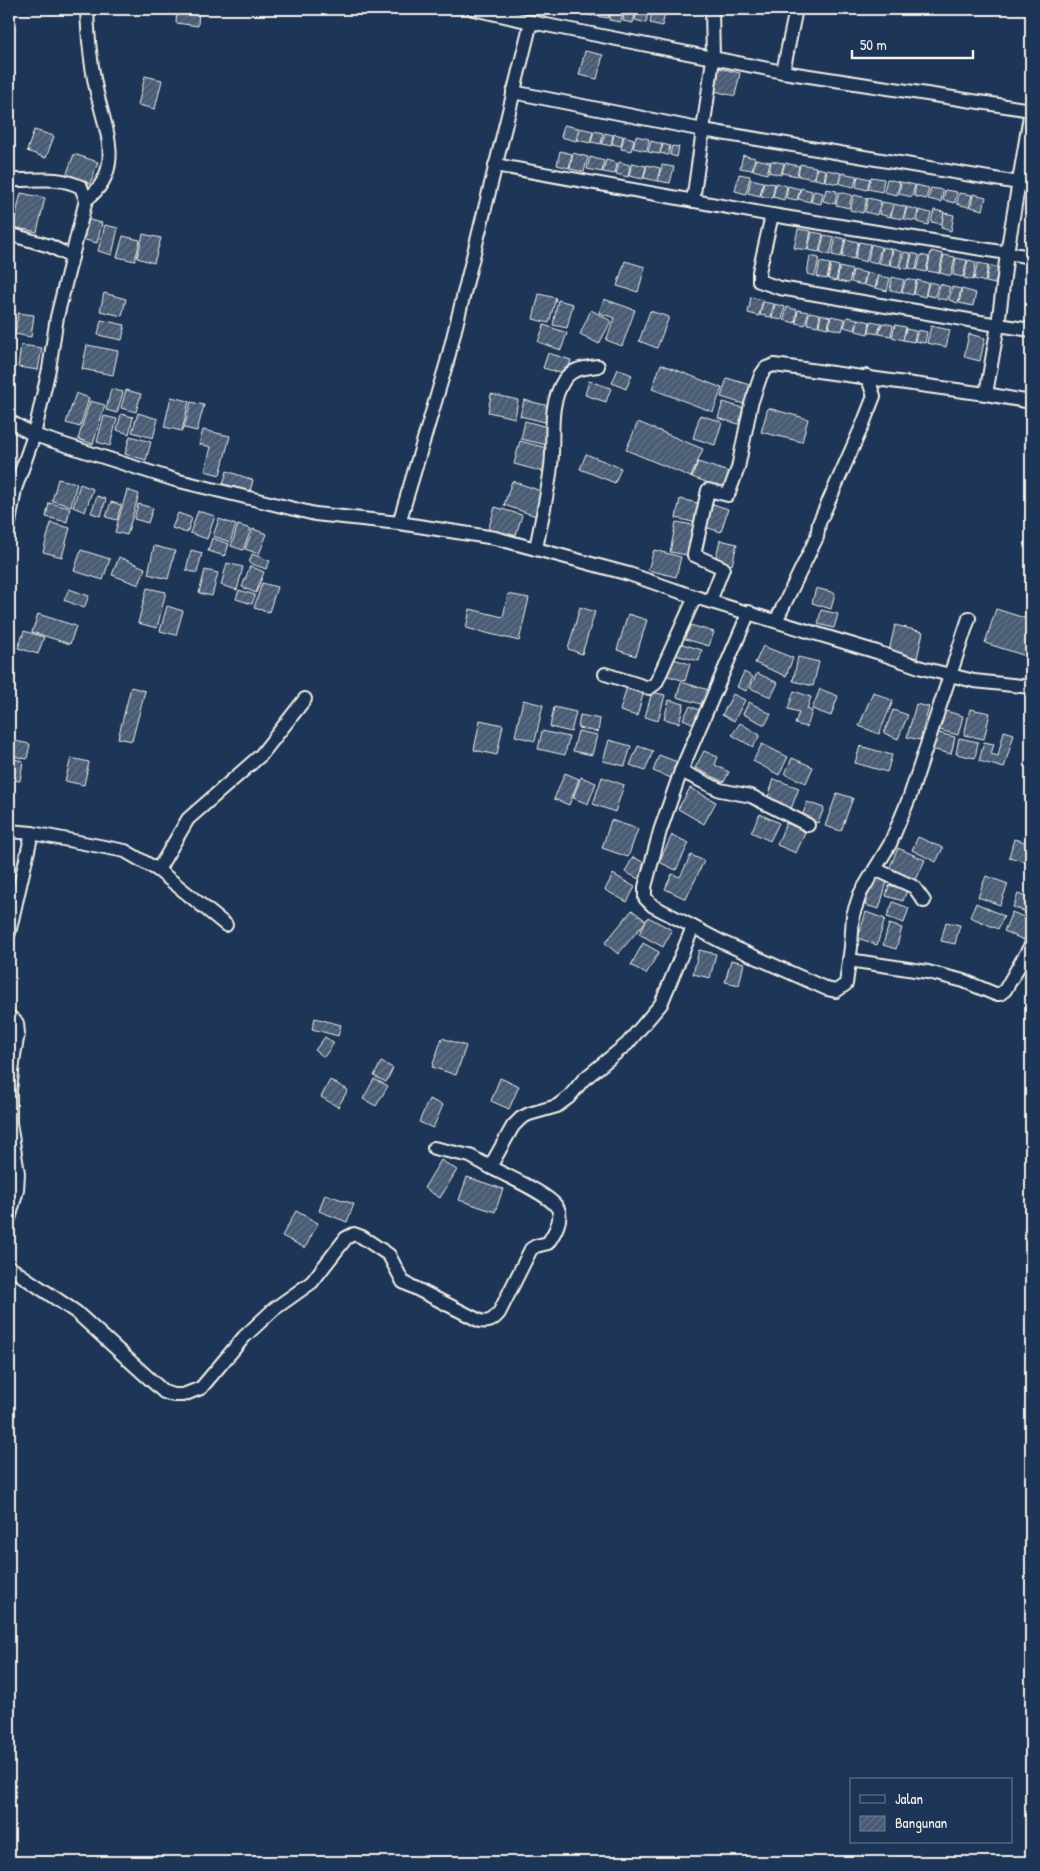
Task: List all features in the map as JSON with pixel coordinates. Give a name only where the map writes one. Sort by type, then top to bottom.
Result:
[{"type":"street","points":[[86,200],[97,191],[105,177],[109,162],[109,139],[97,93],[87,9]]},
{"type":"street","points":[[473,9],[783,72],[1031,110],[1026,184],[1007,253],[998,325],[986,394]]},
{"type":"street","points":[[693,201],[713,58],[712,9]]},
{"type":"street","points":[[783,72],[796,9]]},
{"type":"street","points":[[399,523],[447,362],[494,165],[531,22]]},
{"type":"street","points":[[513,92],[703,130],[1026,184]]},
{"type":"street","points":[[494,165],[772,215],[1031,257]]},
{"type":"street","points":[[9,180],[53,178],[72,182],[82,187],[86,200],[57,317],[49,368],[34,435],[15,489],[9,523]]},
{"type":"street","points":[[772,215],[759,272],[759,281],[780,288],[1031,330]]},
{"type":"street","points":[[9,234],[50,246],[72,257]]},
{"type":"street","points":[[710,601],[723,568],[694,555],[708,490],[728,495],[738,468],[751,404],[761,375],[766,368],[774,365],[867,376],[1031,402]]},
{"type":"street","points":[[536,549],[551,466],[554,401],[564,380],[571,373],[580,368],[598,366]]},
{"type":"street","points":[[776,621],[817,538],[818,523],[874,396],[867,376]]},
{"type":"street","points":[[9,421],[34,435],[162,477],[315,514],[399,523],[495,538],[629,574],[695,597],[877,652],[922,668],[974,681],[1031,687]]},
{"type":"street","points":[[605,674],[649,688],[653,686],[695,597]]},
{"type":"street","points":[[749,612],[681,771],[660,831],[645,887],[644,898],[653,906],[724,943],[827,989],[836,991],[846,984],[853,915],[860,894],[890,844],[910,796],[969,618]]},
{"type":"street","points":[[158,870],[188,819],[261,755],[305,699]]},
{"type":"street","points":[[681,771],[720,790],[751,796],[808,825]]},
{"type":"street","points":[[9,831],[32,833],[126,851],[158,870],[226,925]]},
{"type":"street","points":[[9,933],[32,833]]},
{"type":"street","points":[[875,869],[914,887],[924,900]]},
{"type":"street","points":[[490,1167],[514,1126],[521,1118],[557,1106],[569,1097],[583,1080],[633,1037],[660,1004],[693,927]]},
{"type":"street","points":[[849,960],[928,972],[964,981],[995,994],[1000,994],[1005,990],[1031,945]]},
{"type":"street","points":[[9,1016],[17,1023],[18,1034],[14,1055],[10,1115],[18,1173],[9,1219]]},
{"type":"street","points":[[9,1268],[76,1312],[164,1392],[173,1395],[183,1395],[201,1388],[244,1337],[274,1309],[312,1282],[346,1238],[354,1234],[362,1237],[389,1255],[403,1282],[487,1322],[499,1314],[528,1254],[536,1246],[548,1243],[558,1224],[557,1207],[537,1192],[470,1156],[434,1148]]},
{"type":"building","points":[[177,9],[199,9],[198,26],[176,23]]},
{"type":"building","points":[[584,9],[595,9],[593,16],[583,14]]},
{"type":"building","points":[[596,9],[610,9],[608,18],[595,16]]},
{"type":"building","points":[[611,9],[624,9],[621,22],[609,20]]},
{"type":"building","points":[[625,9],[636,10],[633,23],[623,21]]},
{"type":"building","points":[[637,10],[648,13],[646,23],[635,20]]},
{"type":"building","points":[[652,11],[665,14],[662,26],[650,23]]},
{"type":"building","points":[[585,51],[603,55],[597,79],[579,75]]},
{"type":"building","points":[[719,68],[740,73],[735,96],[714,91]]},
{"type":"building","points":[[145,76],[162,80],[155,109],[138,105]]},
{"type":"building","points":[[564,125],[579,128],[576,141],[561,137]]},
{"type":"building","points":[[580,128],[593,131],[590,143],[577,140]]},
{"type":"building","points":[[34,130],[54,136],[46,158],[27,151]]},
{"type":"building","points":[[594,131],[603,133],[601,144],[591,142]]},
{"type":"building","points":[[605,133],[613,135],[611,146],[602,144]]},
{"type":"building","points":[[614,134],[623,136],[621,146],[612,144]]},
{"type":"building","points":[[624,136],[634,139],[631,151],[621,149]]},
{"type":"building","points":[[636,136],[649,139],[647,151],[633,148]]},
{"type":"building","points":[[651,141],[662,144],[660,154],[648,152]]},
{"type":"building","points":[[663,144],[670,146],[668,155],[660,153]]},
{"type":"building","points":[[672,146],[679,147],[677,157],[670,155]]},
{"type":"building","points":[[560,151],[572,154],[569,168],[557,165]]},
{"type":"building","points":[[573,153],[588,157],[584,172],[570,169]]},
{"type":"building","points":[[74,154],[98,162],[90,184],[66,176]]},
{"type":"building","points":[[743,155],[755,158],[752,170],[740,168]]},
{"type":"building","points":[[590,157],[604,161],[602,172],[587,169]]},
{"type":"building","points":[[756,159],[770,162],[767,174],[753,170]]},
{"type":"building","points":[[606,160],[617,163],[615,174],[603,172]]},
{"type":"building","points":[[771,161],[784,163],[781,175],[769,172]]},
{"type":"building","points":[[619,162],[630,165],[628,177],[616,174]]},
{"type":"building","points":[[632,163],[646,166],[643,179],[629,176]]},
{"type":"building","points":[[785,163],[799,166],[797,176],[782,173]]},
{"type":"building","points":[[800,164],[816,167],[814,179],[798,176]]},
{"type":"building","points":[[647,165],[660,168],[657,181],[644,178]]},
{"type":"building","points":[[662,165],[674,167],[670,183],[658,181]]},
{"type":"building","points":[[817,168],[826,170],[824,181],[815,179]]},
{"type":"building","points":[[827,170],[841,173],[838,184],[825,181]]},
{"type":"building","points":[[842,173],[857,176],[854,187],[840,184]]},
{"type":"building","points":[[739,174],[750,176],[746,194],[735,191]]},
{"type":"building","points":[[858,176],[870,179],[867,190],[856,187]]},
{"type":"building","points":[[871,177],[884,179],[882,192],[868,189]]},
{"type":"building","points":[[751,179],[763,182],[760,196],[748,193]]},
{"type":"building","points":[[887,179],[900,182],[897,195],[884,192]]},
{"type":"building","points":[[764,182],[775,184],[772,198],[761,196]]},
{"type":"building","points":[[901,182],[915,185],[912,197],[899,194]]},
{"type":"building","points":[[776,183],[787,186],[784,200],[773,197]]},
{"type":"building","points":[[916,185],[929,188],[926,199],[914,196]]},
{"type":"building","points":[[788,186],[800,189],[797,200],[786,198]]},
{"type":"building","points":[[801,188],[812,191],[810,202],[798,199]]},
{"type":"building","points":[[931,188],[943,190],[941,202],[928,199]]},
{"type":"building","points":[[826,189],[837,191],[835,204],[823,201]]},
{"type":"building","points":[[945,190],[957,192],[955,203],[943,200]]},
{"type":"building","points":[[814,191],[823,193],[821,204],[811,202]]},
{"type":"building","points":[[839,192],[852,195],[849,208],[836,205]]},
{"type":"building","points":[[21,193],[45,198],[37,232],[13,227]]},
{"type":"building","points":[[959,193],[972,195],[969,207],[957,204]]},
{"type":"building","points":[[973,194],[986,197],[983,210],[971,207]]},
{"type":"building","points":[[854,195],[867,198],[863,213],[850,210]]},
{"type":"building","points":[[868,198],[881,201],[877,215],[865,212]]},
{"type":"building","points":[[882,202],[893,204],[890,217],[879,214]]},
{"type":"building","points":[[894,204],[906,207],[903,219],[891,217]]},
{"type":"building","points":[[907,207],[918,210],[916,221],[904,219]]},
{"type":"building","points":[[919,210],[931,213],[928,225],[917,222]]},
{"type":"building","points":[[934,210],[944,212],[942,224],[931,222]]},
{"type":"building","points":[[944,213],[954,215],[951,231],[941,228]]},
{"type":"building","points":[[86,219],[102,223],[97,243],[81,239]]},
{"type":"building","points":[[105,225],[118,228],[112,255],[98,251]]},
{"type":"building","points":[[798,229],[811,231],[807,250],[794,248]]},
{"type":"building","points":[[812,232],[823,234],[819,252],[808,250]]},
{"type":"building","points":[[143,234],[161,238],[154,263],[137,258]]},
{"type":"building","points":[[824,235],[834,237],[830,255],[820,252]]},
{"type":"building","points":[[123,236],[140,240],[135,261],[117,257]]},
{"type":"building","points":[[836,237],[845,239],[841,257],[832,255]]},
{"type":"building","points":[[846,239],[858,242],[854,259],[842,257]]},
{"type":"building","points":[[859,242],[870,244],[866,262],[855,259]]},
{"type":"building","points":[[871,244],[881,247],[877,263],[868,261]]},
{"type":"building","points":[[882,247],[892,249],[889,265],[879,263]]},
{"type":"building","points":[[893,249],[902,252],[899,267],[890,265]]},
{"type":"building","points":[[931,251],[943,254],[939,273],[927,271]]},
{"type":"building","points":[[904,252],[911,253],[908,269],[900,268]]},
{"type":"building","points":[[912,253],[919,255],[916,270],[909,268]]},
{"type":"building","points":[[921,255],[929,257],[926,272],[917,270]]},
{"type":"building","points":[[944,255],[955,257],[951,276],[940,273]]},
{"type":"building","points":[[810,256],[819,258],[815,276],[807,274]]},
{"type":"building","points":[[956,258],[967,260],[963,277],[953,275]]},
{"type":"building","points":[[968,260],[976,262],[973,280],[964,278]]},
{"type":"building","points":[[625,261],[645,267],[638,292],[617,286]]},
{"type":"building","points":[[820,262],[830,264],[827,279],[817,277]]},
{"type":"building","points":[[978,263],[988,265],[985,282],[974,279]]},
{"type":"building","points":[[831,264],[839,266],[836,281],[828,279]]},
{"type":"building","points":[[989,265],[999,268],[995,284],[986,282]]},
{"type":"building","points":[[840,267],[852,270],[849,283],[837,281]]},
{"type":"building","points":[[853,270],[866,273],[863,285],[851,282]]},
{"type":"building","points":[[867,273],[878,275],[875,288],[864,285]]},
{"type":"building","points":[[879,276],[890,278],[887,291],[876,288]]},
{"type":"building","points":[[892,277],[904,280],[901,292],[890,290]]},
{"type":"building","points":[[906,279],[916,281],[913,295],[902,292]]},
{"type":"building","points":[[917,280],[928,283],[925,297],[914,294]]},
{"type":"building","points":[[929,282],[938,284],[935,297],[926,295]]},
{"type":"building","points":[[940,284],[950,287],[947,300],[937,298]]},
{"type":"building","points":[[952,287],[961,289],[958,303],[949,300]]},
{"type":"building","points":[[962,289],[976,293],[973,306],[959,303]]},
{"type":"building","points":[[104,293],[126,299],[122,316],[100,311]]},
{"type":"building","points":[[539,294],[556,298],[549,323],[533,319]]},
{"type":"building","points":[[751,297],[763,300],[759,316],[748,313]]},
{"type":"building","points":[[604,299],[635,310],[622,346],[606,340],[615,318],[599,313]]},
{"type":"building","points":[[558,300],[573,304],[567,328],[553,325]]},
{"type":"building","points":[[763,302],[774,304],[771,317],[760,315]]},
{"type":"building","points":[[775,304],[785,307],[782,320],[772,318]]},
{"type":"building","points":[[787,307],[797,310],[795,323],[784,320]]},
{"type":"building","points":[[591,310],[611,321],[599,344],[580,334]]},
{"type":"building","points":[[798,310],[808,312],[805,325],[796,323]]},
{"type":"building","points":[[650,311],[669,317],[657,348],[639,341]]},
{"type":"building","points":[[809,312],[820,314],[818,326],[807,324]]},
{"type":"building","points":[[18,313],[34,315],[31,337],[15,334]]},
{"type":"building","points":[[821,314],[830,317],[828,328],[819,326]]},
{"type":"building","points":[[831,316],[845,319],[842,331],[829,328]]},
{"type":"building","points":[[847,317],[858,319],[855,330],[844,327]]},
{"type":"building","points":[[858,319],[870,322],[868,334],[856,331]]},
{"type":"building","points":[[101,320],[125,325],[122,340],[98,335]]},
{"type":"building","points":[[871,321],[881,323],[878,334],[869,332]]},
{"type":"building","points":[[882,323],[893,325],[891,336],[879,334]]},
{"type":"building","points":[[544,325],[567,333],[561,350],[538,342]]},
{"type":"building","points":[[895,325],[906,327],[903,340],[892,337]]},
{"type":"building","points":[[931,326],[950,330],[946,347],[927,343]]},
{"type":"building","points":[[906,329],[916,331],[914,342],[903,340]]},
{"type":"building","points":[[918,330],[927,332],[925,343],[915,341]]},
{"type":"building","points":[[969,334],[985,338],[980,361],[964,357]]},
{"type":"building","points":[[21,345],[42,348],[38,370],[18,367]]},
{"type":"building","points":[[87,345],[118,351],[113,375],[82,369]]},
{"type":"building","points":[[548,353],[571,360],[567,375],[543,368]]},
{"type":"building","points":[[661,364],[722,388],[713,412],[652,389]]},
{"type":"building","points":[[618,369],[632,375],[626,389],[612,383]]},
{"type":"building","points":[[727,378],[753,386],[747,405],[721,397]]},
{"type":"building","points":[[589,381],[611,388],[606,402],[585,395]]},
{"type":"building","points":[[111,389],[123,392],[117,413],[106,410]]},
{"type":"building","points":[[126,390],[141,394],[136,412],[121,408]]},
{"type":"building","points":[[76,393],[89,398],[80,427],[66,423]]},
{"type":"building","points":[[491,394],[518,400],[515,418],[488,412]]},
{"type":"building","points":[[171,397],[189,401],[182,431],[164,427]]},
{"type":"building","points":[[524,400],[549,406],[545,422],[520,416]]},
{"type":"building","points":[[90,401],[105,405],[93,444],[78,439]]},
{"type":"building","points":[[191,402],[204,405],[197,431],[184,428]]},
{"type":"building","points":[[723,402],[746,409],[742,425],[718,418]]},
{"type":"building","points":[[768,408],[808,419],[802,442],[761,432]]},
{"type":"building","points":[[138,413],[158,419],[153,438],[132,432]]},
{"type":"building","points":[[121,414],[133,417],[129,434],[117,430]]},
{"type":"building","points":[[700,415],[722,422],[715,445],[693,438]]},
{"type":"building","points":[[104,416],[117,419],[110,446],[97,442]]},
{"type":"building","points":[[525,421],[551,428],[547,445],[521,439]]},
{"type":"building","points":[[638,422],[703,449],[691,477],[626,450]]},
{"type":"building","points":[[203,430],[230,436],[220,475],[205,471],[211,447],[199,444]]},
{"type":"building","points":[[130,436],[151,442],[146,460],[125,454]]},
{"type":"building","points":[[520,441],[550,449],[544,472],[514,464]]},
{"type":"building","points":[[586,454],[621,468],[615,483],[580,469]]},
{"type":"building","points":[[698,462],[732,473],[726,489],[692,477]]},
{"type":"building","points":[[9,469],[16,470],[9,505]]},
{"type":"building","points":[[227,471],[253,480],[250,491],[223,484]]},
{"type":"building","points":[[58,479],[77,483],[71,506],[52,501]]},
{"type":"building","points":[[512,481],[544,492],[536,516],[504,505]]},
{"type":"building","points":[[80,484],[93,489],[85,512],[73,507]]},
{"type":"building","points":[[127,490],[139,494],[127,535],[115,532]]},
{"type":"building","points":[[97,496],[106,499],[101,516],[91,513]]},
{"type":"building","points":[[680,499],[702,504],[697,523],[676,518]]},
{"type":"building","points":[[111,502],[121,505],[117,520],[106,517]]},
{"type":"building","points":[[49,503],[70,508],[67,522],[46,517]]},
{"type":"building","points":[[138,504],[153,508],[148,523],[134,519]]},
{"type":"building","points":[[713,504],[728,509],[721,532],[705,527]]},
{"type":"building","points":[[495,507],[522,515],[515,538],[488,530]]},
{"type":"building","points":[[198,511],[215,516],[207,539],[190,533]]},
{"type":"building","points":[[178,513],[192,518],[187,533],[172,528]]},
{"type":"building","points":[[219,519],[236,525],[230,542],[213,536]]},
{"type":"building","points":[[676,522],[693,525],[687,555],[670,552]]},
{"type":"building","points":[[51,523],[70,528],[62,557],[43,552]]},
{"type":"building","points":[[238,525],[251,529],[243,550],[231,546]]},
{"type":"building","points":[[253,529],[267,534],[259,554],[245,549]]},
{"type":"building","points":[[212,538],[229,544],[225,556],[208,551]]},
{"type":"building","points":[[720,540],[737,544],[732,565],[715,561]]},
{"type":"building","points":[[154,546],[175,551],[168,579],[148,574]]},
{"type":"building","points":[[81,550],[110,559],[103,580],[74,571]]},
{"type":"building","points":[[191,550],[202,553],[197,573],[186,570]]},
{"type":"building","points":[[654,550],[681,557],[676,577],[648,570]]},
{"type":"building","points":[[252,554],[270,561],[266,569],[249,563]]},
{"type":"building","points":[[119,557],[145,568],[139,585],[112,575]]},
{"type":"building","points":[[227,563],[243,567],[237,590],[221,585]]},
{"type":"building","points":[[250,566],[264,572],[256,593],[242,587]]},
{"type":"building","points":[[205,570],[218,573],[212,596],[199,593]]},
{"type":"building","points":[[262,583],[277,587],[269,612],[254,608]]},
{"type":"building","points":[[147,588],[166,592],[157,628],[138,623]]},
{"type":"building","points":[[816,588],[835,593],[831,609],[812,603]]},
{"type":"building","points":[[69,589],[89,596],[84,608],[64,600]]},
{"type":"building","points":[[239,590],[255,595],[252,604],[236,599]]},
{"type":"building","points":[[508,594],[529,598],[519,641],[466,628],[470,609],[503,617]]},
{"type":"building","points":[[167,606],[183,611],[176,635],[160,631]]},
{"type":"building","points":[[580,607],[595,612],[582,654],[568,649]]},
{"type":"building","points":[[996,609],[1031,620],[1031,642],[1026,656],[985,643]]},
{"type":"building","points":[[821,610],[838,614],[834,628],[818,624]]},
{"type":"building","points":[[38,614],[76,626],[70,644],[32,632]]},
{"type":"building","points":[[628,614],[647,620],[636,656],[617,650]]},
{"type":"building","points":[[687,624],[714,632],[709,646],[682,638]]},
{"type":"building","points":[[895,625],[923,632],[917,658],[889,651]]},
{"type":"building","points":[[24,631],[44,637],[38,654],[18,648]]},
{"type":"building","points":[[679,643],[702,650],[699,661],[675,655]]},
{"type":"building","points":[[763,646],[793,658],[786,676],[755,663]]},
{"type":"building","points":[[798,657],[819,662],[813,686],[793,681]]},
{"type":"building","points":[[670,658],[690,664],[685,681],[665,675]]},
{"type":"building","points":[[744,672],[753,677],[746,691],[737,687]]},
{"type":"building","points":[[757,673],[778,683],[771,697],[750,688]]},
{"type":"building","points":[[681,682],[709,690],[704,705],[677,697]]},
{"type":"building","points":[[627,686],[644,691],[637,716],[620,711]]},
{"type":"building","points":[[131,687],[145,691],[132,741],[118,738]]},
{"type":"building","points":[[820,689],[838,696],[831,716],[812,709]]},
{"type":"building","points":[[794,691],[811,697],[807,709],[812,711],[807,727],[795,724],[799,712],[788,709]]},
{"type":"building","points":[[652,692],[665,695],[658,721],[645,717]]},
{"type":"building","points":[[873,692],[893,701],[879,734],[859,726]]},
{"type":"building","points":[[733,694],[745,700],[734,721],[722,715]]},
{"type":"building","points":[[523,700],[543,705],[535,741],[515,736]]},
{"type":"building","points":[[669,700],[684,704],[679,723],[664,719]]},
{"type":"building","points":[[749,702],[771,714],[765,725],[743,714]]},
{"type":"building","points":[[916,704],[929,707],[920,740],[907,737]]},
{"type":"building","points":[[690,706],[701,711],[694,724],[683,719]]},
{"type":"building","points":[[554,707],[576,712],[571,732],[550,727]]},
{"type":"building","points":[[970,709],[990,713],[984,739],[964,735]]},
{"type":"building","points":[[893,710],[908,715],[898,739],[884,733]]},
{"type":"building","points":[[942,710],[963,716],[958,735],[936,729]]},
{"type":"building","points":[[580,715],[600,719],[598,732],[578,728]]},
{"type":"building","points":[[480,720],[503,725],[497,755],[474,750]]},
{"type":"building","points":[[740,723],[760,735],[753,747],[732,735]]},
{"type":"building","points":[[542,731],[569,737],[565,755],[538,749]]},
{"type":"building","points":[[578,731],[597,735],[592,755],[573,751]]},
{"type":"building","points":[[1004,731],[1014,734],[1004,768],[979,761],[984,742],[994,744],[991,754],[998,756]]},
{"type":"building","points":[[935,732],[955,737],[951,754],[931,749]]},
{"type":"building","points":[[959,738],[978,742],[975,758],[956,754]]},
{"type":"building","points":[[9,740],[30,744],[27,759],[9,755]]},
{"type":"building","points":[[609,740],[631,746],[625,766],[603,761]]},
{"type":"building","points":[[762,744],[788,757],[779,775],[753,761]]},
{"type":"building","points":[[638,746],[653,751],[645,771],[630,765]]},
{"type":"building","points":[[860,746],[892,755],[887,772],[855,763]]},
{"type":"building","points":[[704,751],[718,757],[715,765],[729,772],[724,782],[695,768]]},
{"type":"building","points":[[659,755],[680,763],[674,779],[653,771]]},
{"type":"building","points":[[9,758],[23,761],[20,781],[9,779]]},
{"type":"building","points":[[71,758],[89,762],[84,785],[65,781]]},
{"type":"building","points":[[792,758],[813,767],[806,783],[785,774]]},
{"type":"building","points":[[565,773],[579,779],[569,805],[554,799]]},
{"type":"building","points":[[581,777],[596,783],[588,804],[573,798]]},
{"type":"building","points":[[602,777],[624,785],[615,812],[593,804]]},
{"type":"building","points":[[774,779],[799,788],[791,809],[767,800]]},
{"type":"building","points":[[690,788],[716,802],[704,824],[678,809]]},
{"type":"building","points":[[837,793],[853,798],[841,831],[825,826]]},
{"type":"building","points":[[807,802],[824,808],[818,823],[802,817]]},
{"type":"building","points":[[760,814],[779,823],[770,841],[751,832]]},
{"type":"building","points":[[611,820],[638,829],[628,857],[602,848]]},
{"type":"building","points":[[786,823],[806,831],[796,853],[777,845]]},
{"type":"building","points":[[672,835],[689,843],[676,870],[659,862]]},
{"type":"building","points":[[918,837],[943,848],[936,862],[912,850]]},
{"type":"building","points":[[1014,839],[1031,844],[1026,862],[1009,857]]},
{"type":"building","points":[[898,848],[925,860],[916,880],[889,869]]},
{"type":"building","points":[[691,855],[704,861],[686,899],[665,889],[672,874],[680,877]]},
{"type":"building","points":[[633,857],[647,864],[639,879],[625,872]]},
{"type":"building","points":[[875,871],[889,875],[879,909],[865,905]]},
{"type":"building","points":[[613,874],[635,887],[627,902],[605,890]]},
{"type":"building","points":[[986,876],[1008,884],[1000,905],[978,897]]},
{"type":"building","points":[[889,885],[907,890],[903,901],[886,896]]},
{"type":"building","points":[[1018,894],[1031,899],[1031,914],[1013,907]]},
{"type":"building","points":[[893,902],[909,908],[904,923],[887,917]]},
{"type":"building","points":[[976,903],[1004,916],[998,929],[970,917]]},
{"type":"building","points":[[632,910],[646,921],[618,954],[605,943]]},
{"type":"building","points":[[866,912],[885,919],[877,945],[858,938]]},
{"type":"building","points":[[1012,912],[1031,920],[1024,940],[1004,931]]},
{"type":"building","points":[[648,917],[672,930],[663,947],[639,934]]},
{"type":"building","points":[[946,922],[960,925],[955,944],[941,941]]},
{"type":"building","points":[[889,924],[902,928],[896,949],[883,945]]},
{"type":"building","points":[[643,943],[659,952],[646,974],[631,965]]},
{"type":"building","points":[[699,950],[716,954],[710,978],[693,974]]},
{"type":"building","points":[[731,960],[744,963],[739,985],[725,982]]},
{"type":"building","points":[[315,1018],[341,1025],[338,1036],[312,1029]]},
{"type":"building","points":[[325,1037],[334,1043],[324,1057],[315,1050]]},
{"type":"building","points":[[442,1038],[466,1046],[456,1075],[432,1067]]},
{"type":"building","points":[[381,1062],[393,1068],[386,1082],[374,1076]]},
{"type":"building","points":[[500,1078],[519,1086],[509,1109],[491,1101]]},
{"type":"building","points":[[374,1079],[388,1086],[376,1106],[363,1099]]},
{"type":"building","points":[[330,1080],[348,1090],[338,1107],[321,1097]]},
{"type":"building","points":[[429,1099],[443,1105],[433,1128],[419,1122]]},
{"type":"building","points":[[441,1160],[457,1170],[440,1198],[424,1188]]},
{"type":"building","points":[[467,1177],[503,1189],[495,1212],[459,1200]]},
{"type":"building","points":[[325,1194],[354,1204],[347,1222],[319,1211]]},
{"type":"building","points":[[296,1211],[318,1223],[305,1248],[282,1236]]}]
